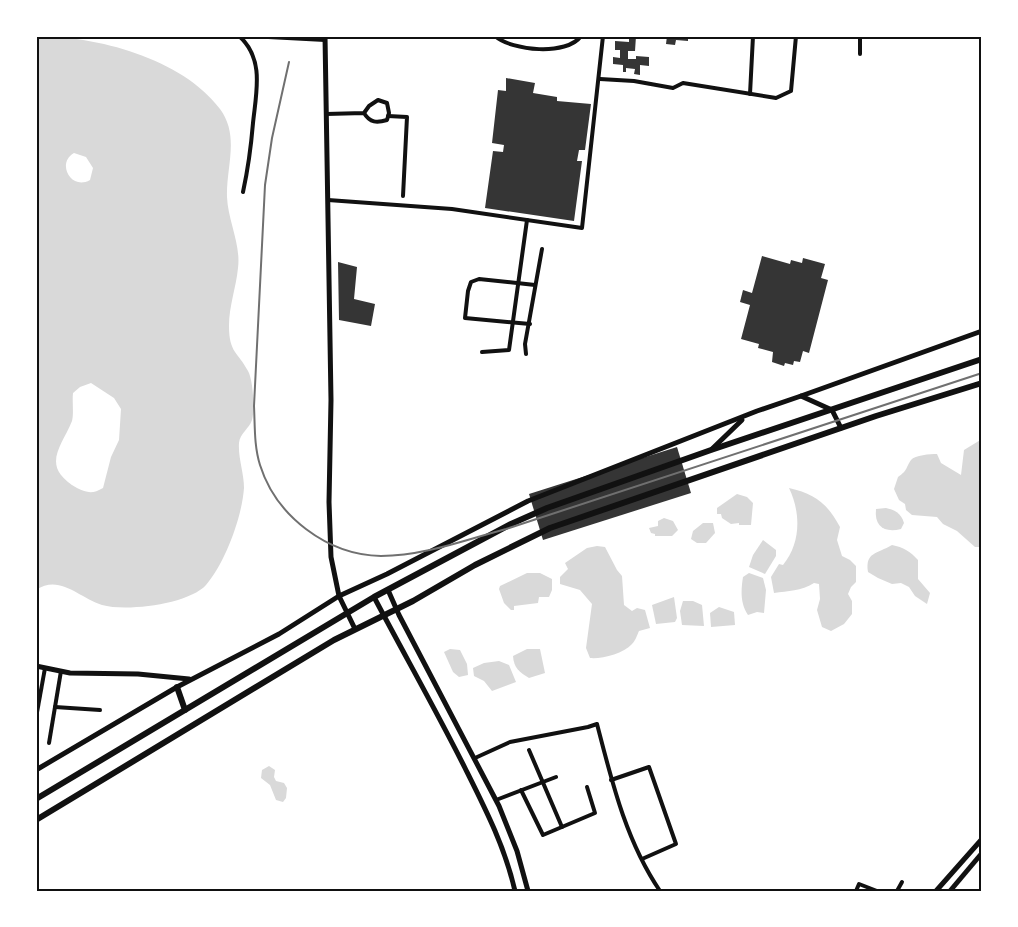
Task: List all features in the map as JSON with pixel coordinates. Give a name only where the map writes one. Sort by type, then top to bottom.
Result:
[{"type":"main road","points":[[36,799],[346,613],[511,524],[547,508],[711,450],[982,359]]},
{"type":"main road","points":[[36,820],[355,629],[550,528],[841,428],[982,383]]},
{"type":"main road","points":[[177,687],[185,710]]},
{"type":"street","points":[[239,36],[246,42],[255,62],[258,81],[249,162],[243,192]]},
{"type":"street","points":[[251,36],[325,38],[330,557],[339,596],[355,629]]},
{"type":"street","points":[[495,36],[501,41],[529,48],[554,49],[572,45],[582,36]]},
{"type":"street","points":[[328,200],[452,208],[582,228],[603,36]]},
{"type":"street","points":[[750,94],[753,36]]},
{"type":"street","points":[[600,79],[634,81],[673,88],[683,83],[776,98],[791,90],[796,36]]},
{"type":"street","points":[[860,36],[860,54]]},
{"type":"street","points":[[378,100],[387,103],[387,120],[373,122],[364,113],[378,100]]},
{"type":"street","points":[[326,114],[364,113]]},
{"type":"street","points":[[388,116],[407,117],[403,196]]},
{"type":"street","points":[[482,352],[509,350],[527,220]]},
{"type":"street","points":[[525,354],[542,249]]},
{"type":"street","points":[[530,324],[465,318],[468,291],[471,282],[479,279],[536,285]]},
{"type":"street","points":[[36,770],[177,687],[279,634],[339,596],[387,574],[528,501],[745,416],[982,331]]},
{"type":"street","points":[[801,396],[832,410],[841,428]]},
{"type":"street","points":[[711,450],[745,416]]},
{"type":"street","points":[[388,590],[496,800],[513,838],[528,891]]},
{"type":"street","points":[[374,597],[487,812],[501,843],[515,891]]},
{"type":"street","points":[[36,666],[61,671],[192,679]]},
{"type":"street","points":[[36,715],[45,668]]},
{"type":"street","points":[[49,743],[61,671]]},
{"type":"street","points":[[55,707],[100,710]]},
{"type":"street","points":[[475,758],[510,742],[588,728],[597,724],[618,803],[642,859],[660,891]]},
{"type":"street","points":[[529,750],[562,827]]},
{"type":"street","points":[[611,780],[649,767],[676,844],[642,859]]},
{"type":"street","points":[[496,800],[556,777]]},
{"type":"street","points":[[521,790],[543,835],[596,813],[587,788]]},
{"type":"street","points":[[501,843],[513,838]]},
{"type":"street","points":[[936,891],[982,838]]},
{"type":"street","points":[[950,891],[982,853]]},
{"type":"street","points":[[897,891],[902,882]]},
{"type":"street","points":[[856,891],[859,884],[877,891]]},
{"type":"shaded area","points":[[36,36],[85,40],[136,53],[161,63],[204,91],[226,119],[231,141],[227,197],[238,259],[230,311],[229,335],[232,347],[250,375],[253,416],[239,443],[244,488],[240,512],[220,565],[198,592],[172,602],[126,608],[102,605],[61,586],[45,586],[36,590]],"holes":[[[74,153],[86,157],[93,168],[90,180],[77,182],[68,174],[66,163]],[[91,383],[114,398],[121,409],[119,440],[111,457],[103,488],[90,492],[77,488],[66,480],[56,464],[59,448],[72,421],[73,393],[80,387]]]},
{"type":"shaded area","points":[[982,439],[982,547],[975,547],[937,517],[912,515],[906,510],[905,504],[899,500],[894,489],[898,477],[913,458],[919,456],[937,454],[941,463],[961,475],[964,450]]},
{"type":"shaded area","points":[[789,488],[806,493],[825,506],[840,527],[837,540],[842,556],[856,566],[856,582],[848,594],[852,601],[852,614],[844,624],[831,631],[822,627],[817,610],[820,599],[819,584],[814,583],[799,589],[774,593],[771,577],[779,564],[783,565],[789,556],[796,538],[796,507]]},
{"type":"shaded area","points":[[737,494],[747,497],[753,503],[751,525],[731,524],[722,518],[721,514],[717,514],[717,508]]},
{"type":"shaded area","points":[[886,508],[899,514],[904,523],[901,529],[890,530],[879,524],[876,509]]},
{"type":"shaded area","points":[[664,518],[673,521],[678,530],[672,536],[655,536],[649,528],[658,526],[658,521]]},
{"type":"shaded area","points":[[703,523],[713,523],[715,533],[706,543],[697,543],[691,539],[693,531]]},
{"type":"shaded area","points":[[763,540],[776,550],[776,556],[765,574],[749,567],[753,555]]},
{"type":"shaded area","points":[[892,545],[906,550],[918,560],[918,579],[930,593],[927,604],[915,596],[909,587],[901,583],[892,584],[868,572],[870,557]]},
{"type":"shaded area","points":[[605,547],[622,576],[624,605],[632,611],[637,608],[645,610],[650,628],[639,631],[633,642],[623,651],[606,657],[590,658],[586,648],[592,604],[580,590],[560,584],[560,577],[568,569],[565,563],[587,548]]},
{"type":"shaded area","points":[[527,573],[540,573],[552,579],[552,590],[549,597],[539,597],[538,603],[514,606],[514,610],[511,610],[504,603],[500,586]]},
{"type":"shaded area","points":[[749,573],[763,578],[766,590],[764,613],[757,612],[748,615],[742,601],[743,577]]},
{"type":"shaded area","points":[[674,597],[677,618],[675,622],[656,624],[652,605]]},
{"type":"shaded area","points":[[683,601],[693,601],[702,605],[704,626],[682,625],[680,611]]},
{"type":"shaded area","points":[[719,607],[734,612],[735,625],[711,627],[710,613]]},
{"type":"shaded area","points":[[450,649],[460,650],[467,664],[468,675],[459,677],[453,672],[444,652]]},
{"type":"shaded area","points":[[527,649],[540,649],[545,673],[529,678],[518,669],[513,656]]},
{"type":"shaded area","points":[[499,661],[509,665],[516,682],[492,691],[484,681],[474,676],[473,668],[484,663]]},
{"type":"shaded area","points":[[269,766],[275,770],[276,781],[284,783],[287,788],[283,802],[276,800],[270,785],[261,778],[262,770]]},
{"type":"building","points":[[629,36],[636,36],[635,51],[628,51],[628,59],[636,59],[636,56],[649,57],[649,66],[640,65],[640,75],[634,74],[635,69],[626,68],[626,72],[623,72],[623,65],[613,64],[613,57],[620,58],[620,50],[615,50],[615,41],[629,42]]},
{"type":"building","points":[[667,36],[688,36],[688,41],[676,40],[675,45],[666,44]]},
{"type":"building","points":[[506,78],[535,83],[533,93],[557,97],[557,101],[591,104],[585,150],[579,150],[577,161],[582,161],[574,221],[485,208],[493,151],[503,152],[504,145],[492,143],[498,90],[506,91]]},
{"type":"building","points":[[762,256],[790,264],[791,260],[802,263],[803,258],[825,264],[821,278],[828,280],[809,353],[803,351],[800,362],[794,361],[793,365],[785,363],[784,366],[772,362],[773,352],[758,348],[759,344],[741,339],[750,305],[740,302],[743,290],[752,293]]},
{"type":"building","points":[[338,262],[357,267],[354,299],[375,304],[371,326],[339,320]]},
{"type":"building","points":[[677,447],[691,493],[543,540],[529,494]]},
{"type":"railway","points":[[289,62],[272,138],[265,185],[254,406],[256,443],[260,465],[278,501],[306,529],[342,549],[381,556],[412,553],[460,542],[506,529],[982,373]]}]
